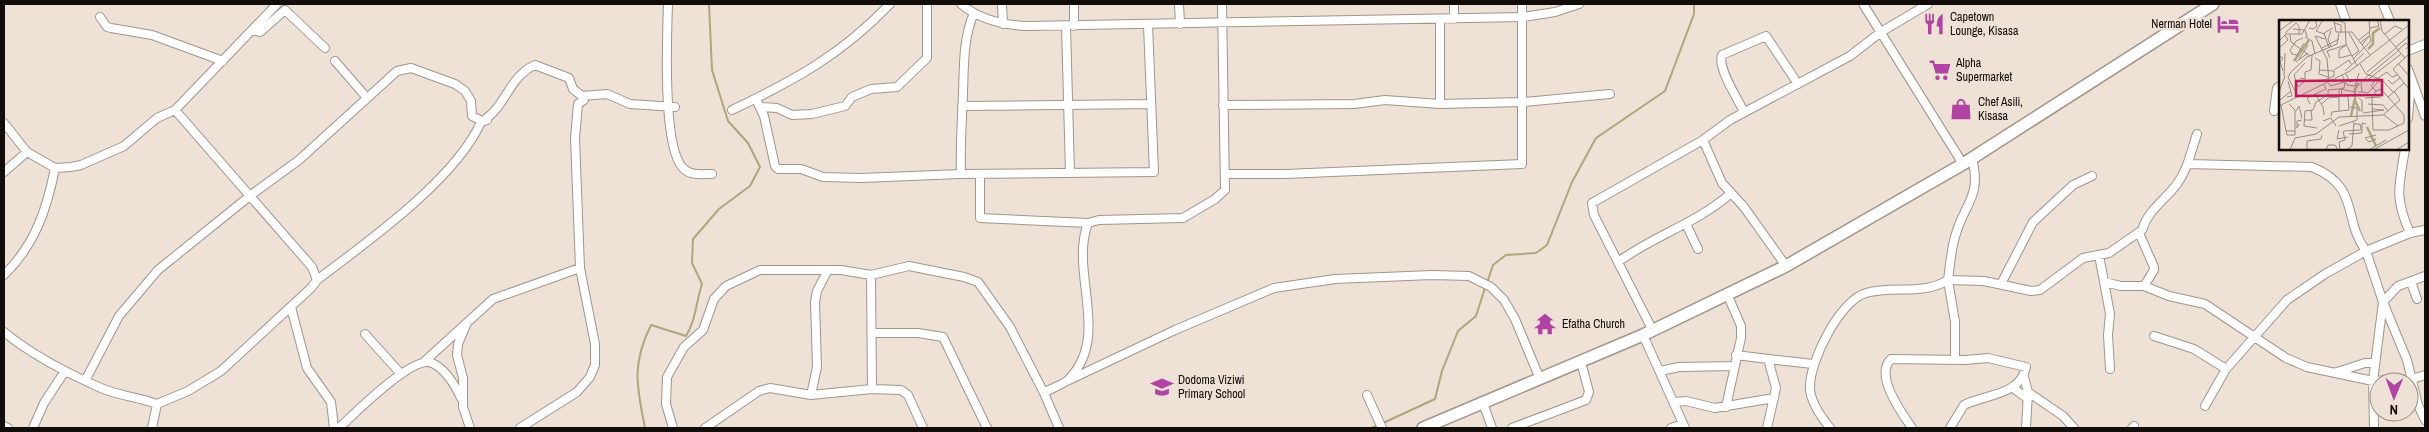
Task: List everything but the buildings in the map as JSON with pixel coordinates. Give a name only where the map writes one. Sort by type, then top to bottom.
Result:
[{"type":"highway","points":[[1424,428],[1648,333],[1728,296],[1786,266],[1967,161],[2213,4]]},
{"type":"street","points":[[4,123],[26,152],[55,168],[81,165],[118,149],[157,118],[175,110],[277,4]]},
{"type":"street","points":[[668,4],[672,107],[670,141],[682,167],[690,173],[712,174]]},
{"type":"street","points":[[732,110],[773,92],[830,57],[870,24],[890,4]]},
{"type":"street","points":[[760,107],[777,108],[792,115],[812,114],[845,106],[852,97],[871,89],[897,87],[927,58],[927,4]]},
{"type":"street","points":[[961,4],[974,13],[1003,24],[1070,26],[1523,17],[1555,12],[1579,4]]},
{"type":"street","points":[[1002,4],[1003,24]]},
{"type":"street","points":[[1070,173],[1068,105],[1070,26],[1074,4]]},
{"type":"street","points":[[1179,4],[1180,24]]},
{"type":"street","points":[[980,174],[980,218],[1088,223],[1099,220],[1183,218],[1215,199],[1225,190],[1226,174],[1222,4]]},
{"type":"street","points":[[1454,4],[1454,19]]},
{"type":"street","points":[[1226,174],[1285,174],[1519,166],[1524,161],[1522,4]]},
{"type":"street","points":[[1863,4],[1976,174],[1976,188],[1955,237],[1948,280],[1955,322],[1955,360]]},
{"type":"street","points":[[1672,428],[1684,426],[1660,371],[1648,333],[1618,262],[1594,215],[1592,203],[1703,140],[1716,129],[1744,112],[1850,56],[1881,32],[1928,4]]},
{"type":"street","points":[[2340,4],[2346,20]]},
{"type":"street","points":[[2383,4],[2390,20]]},
{"type":"street","points":[[253,30],[260,32],[265,30],[287,7],[325,48]]},
{"type":"street","points":[[961,174],[960,137],[966,36],[974,13]]},
{"type":"street","points":[[100,18],[111,28],[152,35],[223,60]]},
{"type":"street","points":[[1440,19],[1440,104]]},
{"type":"street","points":[[756,99],[778,169],[802,169],[823,177],[860,178],[961,174],[1154,172],[1148,24]]},
{"type":"street","points":[[1744,112],[1722,69],[1720,61],[1722,55],[1766,36],[1798,84]]},
{"type":"street","points":[[2409,51],[2425,44]]},
{"type":"street","points":[[335,61],[367,98]]},
{"type":"street","points":[[86,379],[119,316],[158,270],[251,195],[299,160],[397,71],[410,68],[460,87],[471,101],[472,116],[482,121],[492,116],[520,75],[538,65],[569,78],[573,89],[584,100],[578,106],[575,138],[580,268],[594,344],[594,370],[576,392],[520,428]]},
{"type":"street","points":[[4,332],[20,345],[65,371],[102,388],[143,398],[157,404],[188,391],[221,371],[291,307],[317,280],[374,236],[462,156],[481,122],[491,118],[520,80],[520,75]]},
{"type":"street","points":[[2410,83],[2425,116]]},
{"type":"street","points":[[2409,100],[2410,83]]},
{"type":"street","points":[[2274,111],[2277,88],[2279,87]]},
{"type":"street","points":[[582,96],[607,94],[630,104],[672,107]]},
{"type":"street","points":[[1223,105],[1354,104],[1384,100],[1440,104],[1523,102],[1610,94]]},
{"type":"street","points":[[962,106],[1150,104]]},
{"type":"street","points":[[175,110],[310,264],[317,280]]},
{"type":"street","points":[[1830,428],[1817,409],[1810,390],[1813,364],[1830,330],[1845,309],[1863,294],[1922,290],[1948,280],[2001,284],[2031,291],[2040,290],[2080,260],[2109,253],[2142,230],[2145,219],[2177,184],[2188,164],[2196,134]]},
{"type":"street","points":[[1703,140],[1722,183],[1730,194],[1744,207],[1786,266]]},
{"type":"street","points":[[2405,150],[2398,191],[2399,206],[2410,233]]},
{"type":"street","points":[[4,172],[26,152]]},
{"type":"street","points":[[2188,164],[2312,167],[2326,173],[2347,196],[2355,228],[2366,251],[2383,302],[2408,360],[2411,372]]},
{"type":"street","points":[[4,274],[26,252],[48,200],[55,168]]},
{"type":"street","points":[[2001,284],[2033,222],[2073,185],[2092,176]]},
{"type":"street","points":[[1618,262],[1647,242],[1686,224],[1730,194]]},
{"type":"street","points":[[1067,381],[1086,351],[1089,308],[1083,239],[1088,223]]},
{"type":"street","points":[[1686,224],[1698,249]]},
{"type":"street","points":[[2205,406],[2226,369],[2287,300],[2325,274],[2366,251],[2410,233],[2425,230]]},
{"type":"street","points":[[2139,233],[2154,266],[2144,286]]},
{"type":"street","points":[[2099,255],[2110,314],[2108,335],[2110,369]]},
{"type":"street","points":[[672,428],[666,404],[667,377],[684,347],[703,330],[710,306],[726,286],[760,270],[846,270],[871,275],[909,266],[964,277],[978,282],[1010,327],[1044,393],[1059,428]]},
{"type":"street","points":[[339,428],[400,374],[425,361],[493,299],[580,268]]},
{"type":"street","points":[[811,395],[817,361],[814,302],[817,291],[828,270]]},
{"type":"street","points":[[871,275],[872,389]]},
{"type":"street","points":[[1044,393],[1168,333],[1274,288],[1335,279],[1383,277],[1469,276],[1492,287],[1504,300],[1515,319],[1540,379]]},
{"type":"street","points":[[2374,372],[2383,302],[2394,288],[2425,276]]},
{"type":"street","points":[[2104,282],[2121,286],[2144,286],[2168,296],[2205,304],[2286,358],[2332,374],[2369,380]]},
{"type":"street","points":[[2411,282],[2417,299]]},
{"type":"street","points":[[1726,407],[1741,338],[1741,326],[1728,296]]},
{"type":"street","points":[[291,307],[308,372],[331,402],[334,428]]},
{"type":"street","points":[[462,398],[463,378],[457,349],[466,324]]},
{"type":"street","points":[[872,333],[918,333],[943,337],[987,428]]},
{"type":"street","points":[[365,334],[400,374]]},
{"type":"street","points":[[2154,336],[2194,349],[2226,369]]},
{"type":"street","points":[[1736,355],[1813,364]]},
{"type":"street","points":[[1912,428],[1889,388],[1886,364],[1897,358],[1955,360],[1988,358],[2026,367],[2024,377],[2028,396],[2026,428]]},
{"type":"street","points":[[1767,428],[1776,382],[1768,359]]},
{"type":"street","points":[[425,361],[432,363],[452,380],[462,398],[470,428]]},
{"type":"street","points":[[1512,428],[1586,400],[1589,392],[1581,362]]},
{"type":"street","points":[[2332,374],[2365,363],[2375,363]]},
{"type":"street","points":[[1660,371],[1679,367],[1735,366]]},
{"type":"street","points":[[33,428],[44,403],[65,371]]},
{"type":"street","points":[[1950,428],[1964,405],[1987,398],[2012,387],[2024,377]]},
{"type":"street","points":[[2012,387],[2063,416],[2074,428]]},
{"type":"street","points":[[705,428],[766,388],[811,395],[872,389],[894,389],[905,392],[908,395],[923,428]]},
{"type":"street","points":[[1367,395],[1382,428]]},
{"type":"street","points":[[1675,402],[1686,401],[1712,408],[1774,398]]},
{"type":"street","points":[[1483,403],[1492,428]]},
{"type":"street","points":[[152,428],[157,404]]},
{"type":"street","points":[[2419,407],[2425,420]]},
{"type":"street","points":[[4,426],[8,428]]},
{"type":"waterway","points":[[645,428],[638,388],[638,364],[640,352],[651,325],[686,336],[694,317],[702,284],[692,263],[693,239],[719,209],[750,186],[760,167],[748,143],[728,121],[712,70],[709,4]]},
{"type":"waterway","points":[[1487,283],[1493,265],[1506,255],[1536,253],[1547,245],[1572,182],[1596,138],[1665,91],[1694,14],[1694,4]]},
{"type":"waterway","points":[[1383,423],[1435,399],[1442,371],[1458,331],[1476,316],[1485,288]]},
{"type":"waterway","points":[[1371,428],[1379,425]]},
{"type":"place","name":"Capetown Lounge, Kisasa","points":[[1934,24]]},
{"type":"place","name":"Nerman Hotel","points":[[2228,24]]},
{"type":"place","name":"Alpha Supermarket","points":[[1940,70]]},
{"type":"place","name":"Chef Asili, Kisasa","points":[[1961,109]]},
{"type":"place","name":"Efatha Church","points":[[1545,324]]},
{"type":"place","name":"Dodoma Viziwi Primary School","points":[[1162,387]]}]
